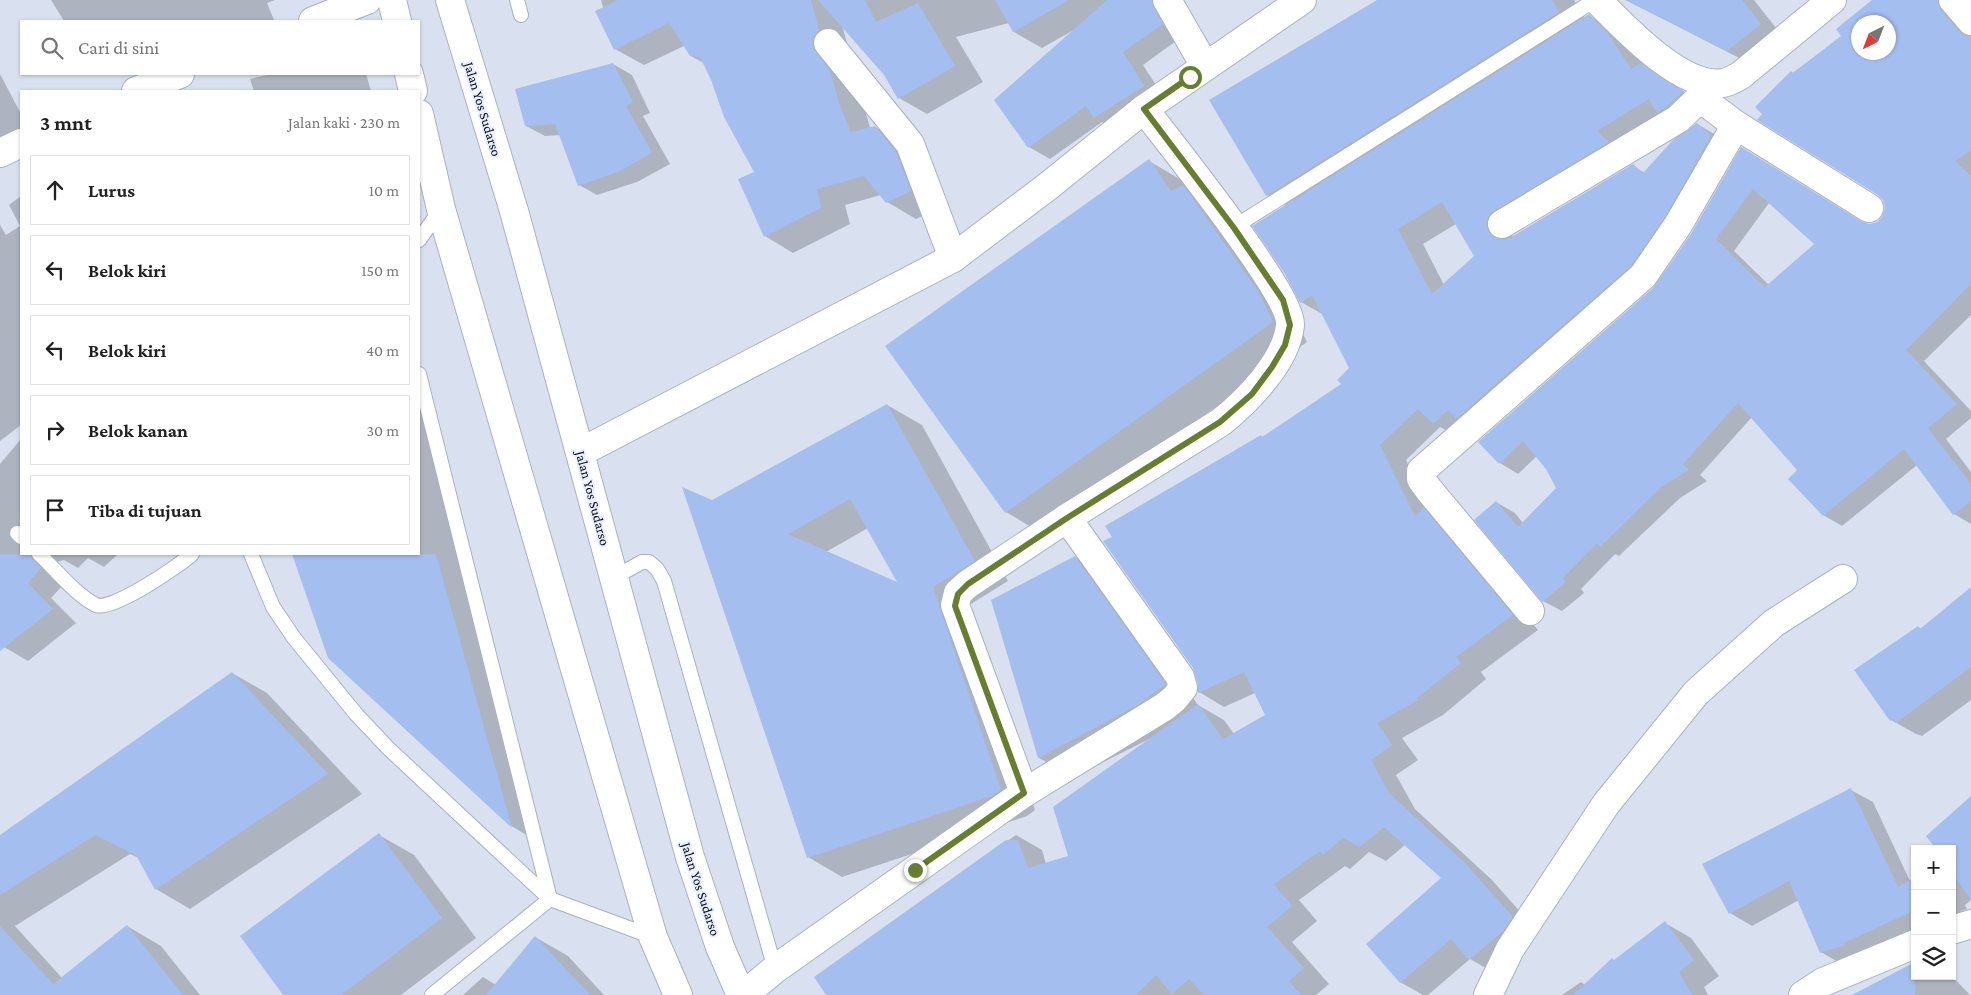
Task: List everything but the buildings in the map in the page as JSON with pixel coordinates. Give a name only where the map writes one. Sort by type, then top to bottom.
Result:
[{"type":"main road","points":[[316,20],[367,0]]},
{"type":"main road","points":[[392,0],[397,20]]},
{"type":"main road","name":"Jalan Yos Sudarso","points":[[450,0],[514,211],[690,857],[720,948],[742,995]]},
{"type":"main road","points":[[1167,0],[1205,66]]},
{"type":"main road","points":[[581,452],[953,258],[1047,187],[1144,109],[1302,0]]},
{"type":"main road","points":[[1596,0],[1650,52],[1702,90],[1736,125],[1869,208]]},
{"type":"main road","points":[[1502,224],[1678,119],[1702,90],[1741,75],[1832,0]]},
{"type":"main road","points":[[1953,0],[1971,21]]},
{"type":"main road","points":[[828,43],[910,144],[953,258]]},
{"type":"main road","points":[[139,90],[177,75]]},
{"type":"main road","points":[[409,75],[413,90]]},
{"type":"main road","points":[[1024,793],[955,606],[958,594],[968,584],[1067,518],[1220,422],[1252,394],[1272,367],[1285,345],[1290,325],[1288,312],[1283,300],[1234,228],[1144,109]]},
{"type":"main road","points":[[420,118],[441,209],[653,936],[678,995]]},
{"type":"main road","points":[[1530,611],[1420,479],[1421,471],[1643,276],[1678,225],[1736,125]]},
{"type":"main road","points":[[0,154],[20,144]]},
{"type":"main road","points":[[742,995],[1024,793],[1164,707],[1183,688],[1180,677],[1067,518]]},
{"type":"main road","points":[[1488,995],[1510,949],[1606,804],[1696,693],[1774,622],[1843,579]]},
{"type":"main road","points":[[1956,929],[1971,924]]},
{"type":"main road","points":[[1803,995],[1823,982],[1911,946]]},
{"type":"lane","points":[[517,0],[521,15]]},
{"type":"lane","points":[[1234,228],[1596,0]]},
{"type":"lane","points":[[420,239],[441,209]]},
{"type":"lane","points":[[420,378],[550,899]]},
{"type":"lane","points":[[40,555],[87,599],[98,606],[108,606],[154,581],[191,555]]},
{"type":"lane","points":[[251,555],[273,607],[294,638],[356,714],[388,748],[550,899],[653,936]]},
{"type":"lane","points":[[615,577],[642,562],[649,562],[657,569],[664,581],[775,970]]},
{"type":"lane","points":[[432,995],[550,899]]},
{"type":"route","points":[[915,870],[1024,793],[955,606],[958,594],[968,584],[1067,518],[1220,422],[1252,394],[1272,367],[1285,345],[1290,325],[1288,312],[1283,300],[1234,228],[1144,109],[1190,77]]}]
